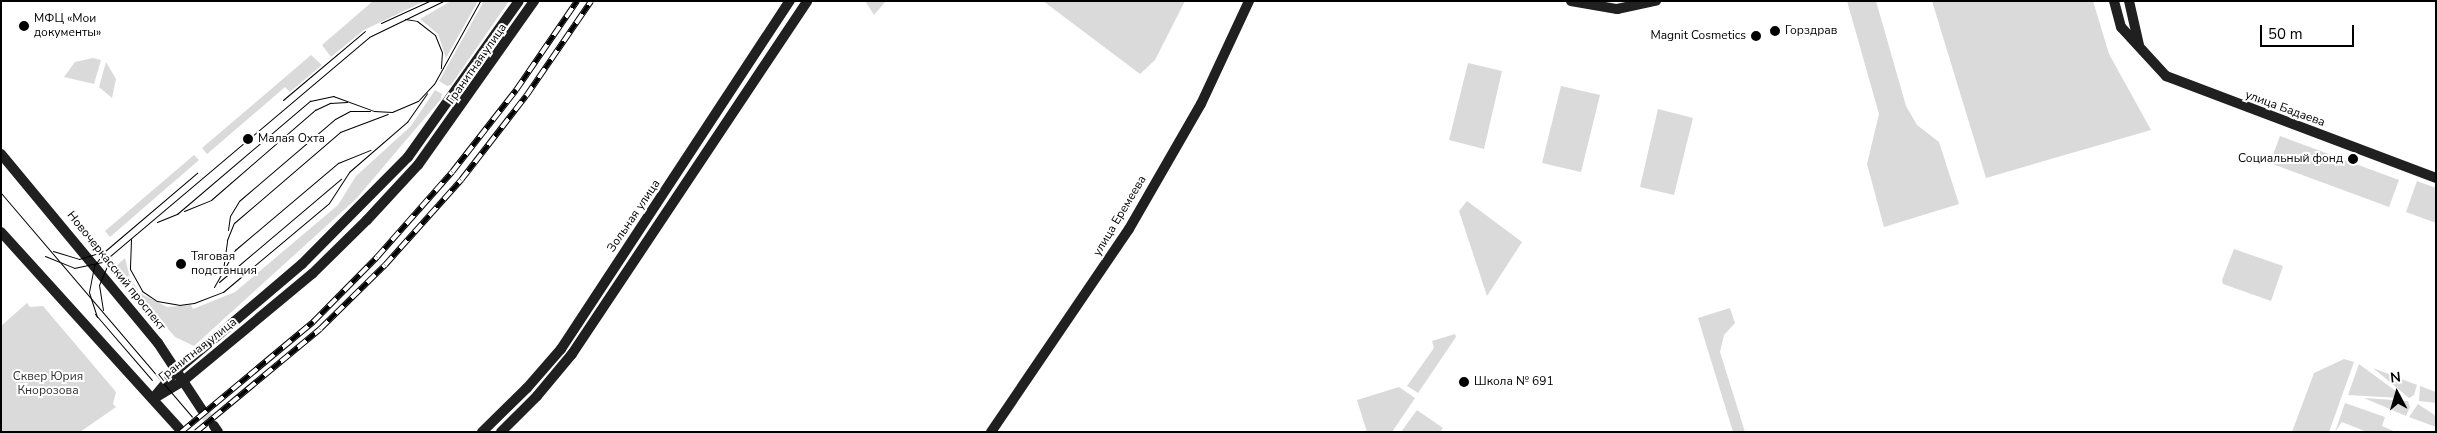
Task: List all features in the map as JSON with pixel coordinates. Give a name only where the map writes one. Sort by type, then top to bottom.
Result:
[{"type":"street","name":"Гранитная улица","points":[[153,399],[177,370],[302,264],[408,157],[519,1]]},
{"type":"street","name":"Гранитная улица","points":[[153,399],[183,381],[312,274],[418,165],[534,1]]},
{"type":"street","name":"Зольная улица","points":[[482,432],[528,388],[561,349],[790,1]]},
{"type":"street","name":"Зольная улица","points":[[501,432],[537,396],[572,354],[806,1]]},
{"type":"street","name":"улица Еремеева","points":[[991,432],[1129,229],[1201,104],[1249,1]]},
{"type":"street","points":[[1571,1],[1617,8],[1656,1]]},
{"type":"street","name":"улица Бадаева","points":[[2114,1],[2121,27],[2166,76],[2190,87],[2436,178]]},
{"type":"street","name":"улица Бадаева","points":[[2129,1],[2139,45]]},
{"type":"street","name":"Новочеркасский проспект","points":[[1,154],[66,228],[177,370],[202,410]]},
{"type":"street","points":[[1,232],[179,428]]},
{"type":"green space","points":[[373,1],[425,1],[364,30],[331,57],[322,45]]},
{"type":"green space","points":[[451,1],[478,1],[446,58],[438,34],[420,19]]},
{"type":"green space","points":[[484,1],[509,1],[451,85],[447,86],[439,81]]},
{"type":"green space","points":[[865,1],[886,1],[874,15]]},
{"type":"green space","points":[[1043,1],[1185,1],[1155,60],[1140,74]]},
{"type":"green space","points":[[1847,1],[1876,1],[1906,106],[1917,125],[1939,142],[1959,204],[1884,227],[1867,164],[1879,114]]},
{"type":"green space","points":[[1932,1],[2093,1],[2109,54],[2151,130],[1986,178]]},
{"type":"green space","points":[[311,55],[322,65],[290,92],[285,87],[207,154],[202,148]]},
{"type":"green space","points":[[93,58],[101,60],[94,84],[64,77],[75,62]]},
{"type":"green space","points":[[106,62],[116,79],[112,98],[99,87]]},
{"type":"green space","points":[[1468,63],[1502,71],[1484,149],[1449,140]]},
{"type":"green space","points":[[1561,86],[1600,95],[1581,172],[1542,163]]},
{"type":"green space","points":[[435,90],[442,94],[441,99],[356,199],[194,346],[175,337],[115,267],[125,258],[130,278],[140,293],[167,307],[191,305],[193,309],[235,292],[338,205],[356,176],[411,126]]},
{"type":"green space","points":[[1658,109],[1693,118],[1674,195],[1640,187]]},
{"type":"green space","points":[[2280,136],[2399,180],[2389,207],[2270,163]]},
{"type":"green space","points":[[194,155],[199,160],[110,237],[105,231]]},
{"type":"green space","points":[[2417,181],[2436,188],[2436,223],[2406,212]]},
{"type":"green space","points":[[1467,201],[1522,242],[1487,296],[1459,211]]},
{"type":"green space","points":[[2234,249],[2283,266],[2271,301],[2223,284],[2222,280]]},
{"type":"green space","name":"Сквер Юрия Кнорозова","points":[[27,303],[30,307],[43,306],[116,392],[113,404],[116,407],[80,432],[1,432],[1,326]]},
{"type":"green space","points":[[1730,308],[1735,323],[1724,335],[1720,352],[1745,432],[1733,432],[1698,318]]},
{"type":"green space","points":[[1455,334],[1456,337],[1418,393],[1407,386],[1434,348],[1432,341]]},
{"type":"green space","points":[[2344,359],[2354,362],[2329,432],[2292,432],[2314,373]]},
{"type":"green space","points":[[2359,364],[2401,395],[2399,398],[2348,395]]},
{"type":"green space","points":[[2373,368],[2417,385],[2414,395],[2409,398]]},
{"type":"green space","points":[[2420,386],[2436,392],[2436,403],[2419,401]]},
{"type":"green space","points":[[1399,387],[1415,398],[1392,432],[1367,432],[1357,400]]},
{"type":"green space","points":[[2364,398],[2408,401],[2410,407],[2406,416]]},
{"type":"green space","points":[[2345,403],[2385,417],[2382,426],[2396,432],[2367,432],[2342,422],[2335,432]]},
{"type":"green space","points":[[2418,404],[2436,416],[2436,427],[2409,417]]},
{"type":"green space","points":[[1417,410],[1443,428],[1440,432],[1401,432]]},
{"type":"tunnel","points":[[202,410],[214,426]]},
{"type":"tram line","points":[[381,23],[429,1]]},
{"type":"tram line","points":[[45,256],[74,268],[103,262],[369,37],[443,1]]},
{"type":"tram line","points":[[157,222],[177,214],[310,101],[333,96],[374,111],[392,112],[418,101],[434,84],[480,1]]},
{"type":"tram line","points":[[405,19],[417,21],[435,35],[442,52],[441,68]]},
{"type":"tram line","points":[[283,100],[365,31]]},
{"type":"tram line","points":[[131,239],[130,269],[142,291],[157,301],[179,305],[194,303],[223,292],[329,203],[349,172],[407,122],[427,93]]},
{"type":"tram line","points":[[184,211],[211,200],[315,110],[330,103],[347,102]]},
{"type":"tram line","points":[[228,230],[230,216],[239,201],[335,119],[350,111],[370,111]]},
{"type":"tram line","points":[[223,270],[227,240],[234,223],[340,132],[388,114]]},
{"type":"tram line","points":[[214,287],[235,250],[338,163],[371,150]]},
{"type":"tram line","points":[[97,317],[89,292],[94,266],[105,251],[197,173]]},
{"type":"tram line","points":[[219,282],[341,179]]},
{"type":"tram line","points":[[1,193],[192,417]]},
{"type":"tram line","points":[[53,251],[79,259],[105,251]]},
{"type":"tram line","points":[[103,310],[99,285],[110,259]]},
{"type":"tram line","points":[[95,314],[152,380]]},
{"type":"railway","points":[[181,432],[313,322],[377,257],[452,172],[516,90],[577,1]]},
{"type":"railway","points":[[196,432],[320,329],[385,265],[461,180],[526,96],[591,1]]},
{"type":"place","name":"МФЦ «Мои документы»","points":[[24,26]]},
{"type":"place","name":"Горздрав","points":[[1775,31]]},
{"type":"place","name":"Magnit Cosmetics","points":[[1756,36]]},
{"type":"place","name":"Малая Охта","points":[[248,139]]},
{"type":"place","name":"Социальный фонд","points":[[2353,159]]},
{"type":"place","name":"Тяговая подстанция","points":[[181,264]]},
{"type":"place","name":"Школа № 691","points":[[1464,382]]}]
